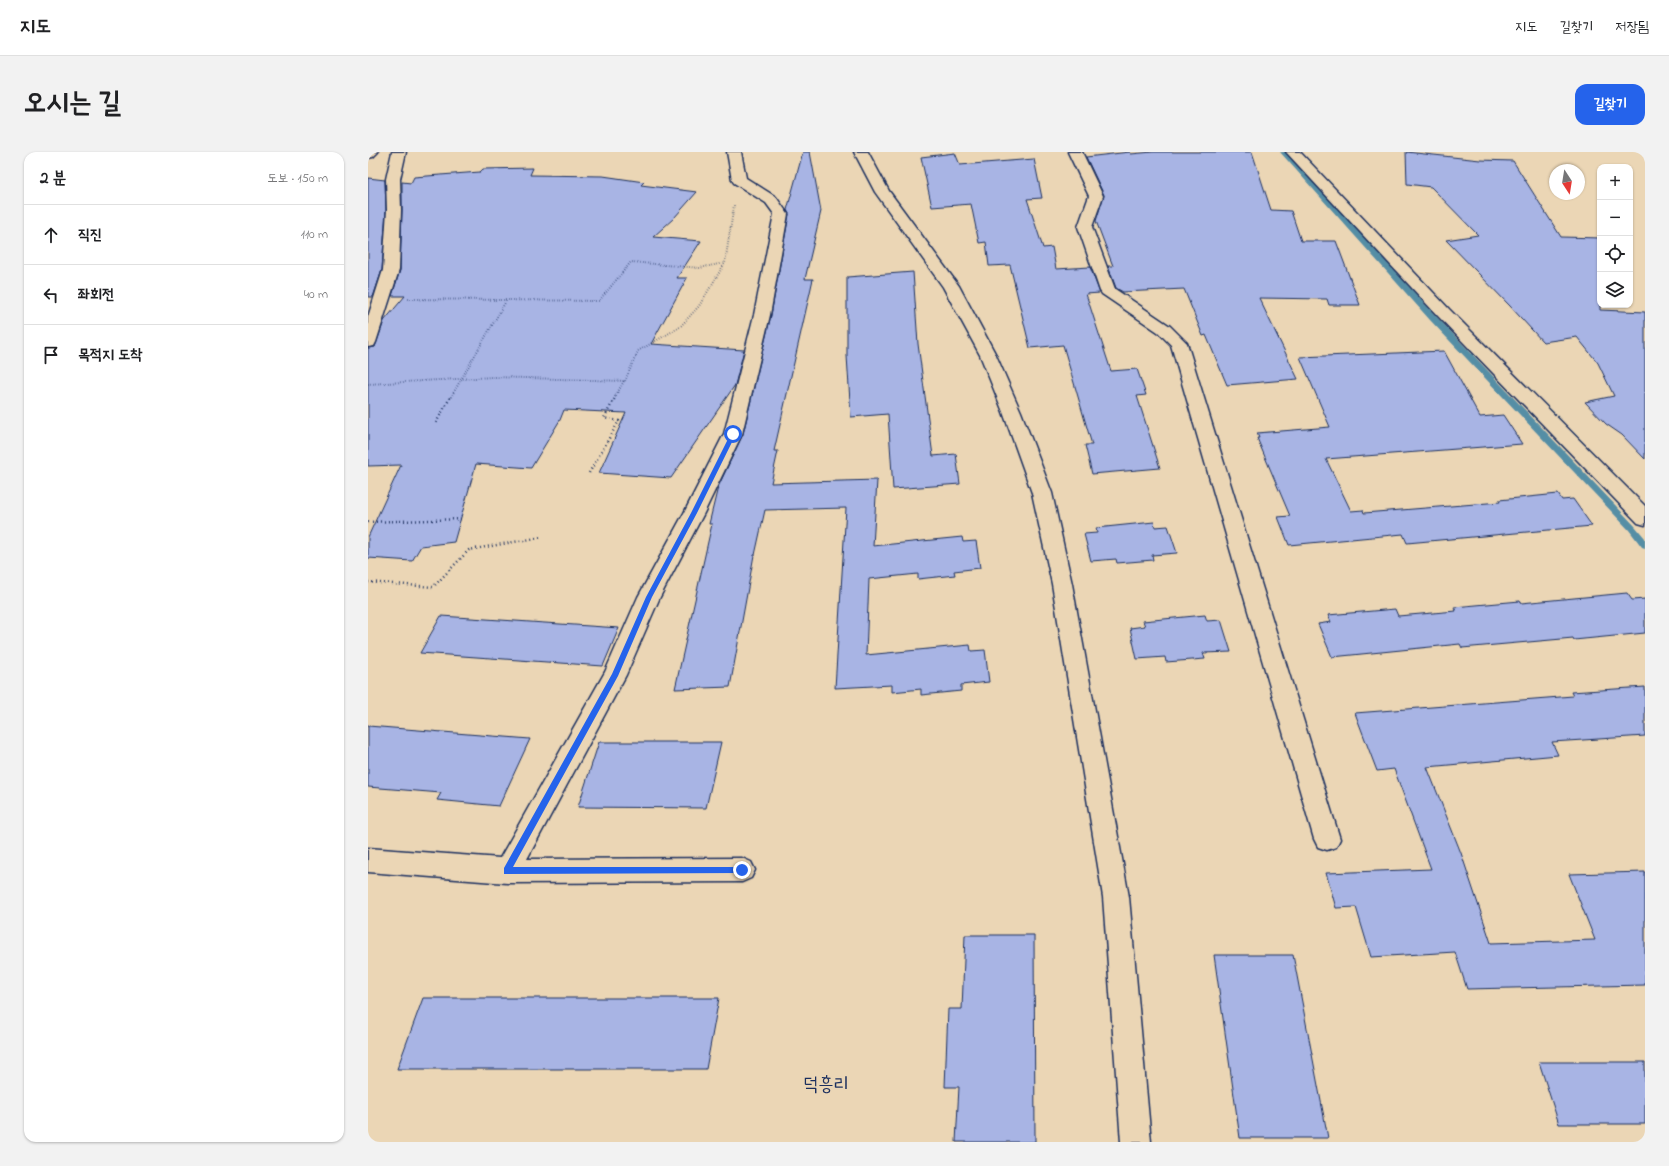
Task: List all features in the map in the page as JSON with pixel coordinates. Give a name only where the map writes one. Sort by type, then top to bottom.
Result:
[{"type":"street","points":[[368,154],[372,152]]},
{"type":"street","points":[[368,342],[391,270],[394,210],[392,179],[399,152]]},
{"type":"street","points":[[507,871],[616,674],[649,597],[694,513],[733,434],[762,315],[781,214],[771,200],[739,180],[734,152]]},
{"type":"street","points":[[861,152],[882,192],[951,286],[988,355],[1012,412],[1042,493],[1062,584],[1116,897],[1136,1142]]},
{"type":"street","points":[[1075,152],[1096,196],[1085,227],[1108,291],[1164,329],[1179,343],[1327,839]]},
{"type":"street","points":[[1293,152],[1443,312],[1645,518]]},
{"type":"street","points":[[368,860],[507,871],[742,870]]},
{"type":"path","points":[[589,473],[619,421],[604,418],[625,380],[638,351],[680,327],[699,306],[725,263],[739,180]]},
{"type":"path","points":[[382,300],[599,301],[631,262],[700,268],[725,263]]},
{"type":"path","points":[[436,423],[506,301]]},
{"type":"path","points":[[368,384],[462,380],[493,377],[590,381],[625,380]]},
{"type":"path","points":[[368,522],[463,519]]},
{"type":"path","points":[[368,582],[433,588],[469,550],[542,537]]},
{"type":"building","points":[[803,152],[810,152],[821,211],[805,279],[813,279],[774,451],[778,451],[771,483],[877,480],[873,546],[962,537],[963,542],[976,541],[980,568],[954,571],[955,575],[918,579],[918,574],[869,579],[866,655],[970,645],[971,651],[985,650],[989,682],[961,685],[961,691],[921,695],[921,689],[892,692],[892,685],[835,688],[846,508],[765,510],[754,555],[730,687],[675,689],[712,524],[709,524],[718,487],[743,434],[771,315],[789,214],[787,210]]},
{"type":"building","points":[[1130,152],[1131,154],[1153,152],[1252,152],[1271,210],[1291,211],[1301,241],[1336,241],[1360,305],[1329,305],[1327,299],[1259,298],[1298,379],[1227,385],[1206,335],[1203,336],[1184,289],[1123,292],[1116,288],[1108,266],[1113,266],[1096,221],[1104,195],[1086,157]]},
{"type":"building","points":[[1406,152],[1480,160],[1513,161],[1561,237],[1597,238],[1597,308],[1600,308],[1600,310],[1645,312],[1645,459],[1622,435],[1606,424],[1585,402],[1614,396],[1598,363],[1577,337],[1543,342],[1446,240],[1478,235],[1431,187],[1407,184]]},
{"type":"building","points":[[955,153],[960,165],[1034,159],[1042,198],[1027,199],[1043,248],[1052,247],[1056,269],[1090,267],[1100,293],[1086,294],[1111,371],[1137,369],[1146,395],[1137,396],[1160,468],[1092,474],[1085,445],[1092,445],[1063,345],[1030,348],[1010,265],[989,266],[986,242],[979,243],[971,204],[932,207],[921,157]]},
{"type":"building","points":[[533,168],[530,175],[603,176],[644,182],[641,185],[697,192],[674,218],[653,237],[701,241],[677,278],[687,278],[651,344],[744,350],[735,385],[671,478],[599,473],[626,413],[564,410],[560,420],[531,468],[476,464],[454,542],[421,546],[412,561],[368,558],[368,537],[401,465],[368,466],[368,348],[375,347],[384,321],[405,296],[392,296],[400,270],[402,182],[411,183],[414,177],[480,172],[483,169]]},
{"type":"building","points":[[368,178],[385,180],[386,210],[382,270],[373,297],[368,297]]},
{"type":"building","points":[[913,272],[918,344],[933,456],[956,454],[960,484],[893,489],[888,414],[851,417],[847,356],[847,277]]},
{"type":"building","points":[[1444,351],[1480,417],[1503,415],[1522,444],[1326,459],[1351,511],[1363,510],[1364,513],[1500,502],[1499,500],[1558,494],[1562,500],[1573,499],[1592,526],[1407,543],[1403,534],[1289,545],[1278,517],[1290,516],[1257,438],[1259,438],[1257,433],[1330,427],[1300,357]]},
{"type":"building","points":[[1154,522],[1155,527],[1168,526],[1177,553],[1152,555],[1153,560],[1117,563],[1116,559],[1091,561],[1084,534],[1097,533],[1096,528]]},
{"type":"building","points":[[1627,593],[1632,600],[1645,599],[1645,633],[1462,648],[1460,644],[1332,657],[1318,624],[1331,622],[1328,615],[1395,609],[1398,616],[1456,611],[1454,607],[1520,601],[1521,603]]},
{"type":"building","points":[[1205,615],[1207,621],[1221,620],[1231,652],[1203,653],[1205,659],[1166,662],[1165,657],[1137,659],[1130,628],[1145,626],[1143,621]]},
{"type":"building","points":[[441,616],[619,628],[603,666],[420,653]]},
{"type":"building","points":[[1645,687],[1645,736],[1552,742],[1558,755],[1427,767],[1461,853],[1491,943],[1595,940],[1569,874],[1645,872],[1645,985],[1467,989],[1455,952],[1371,957],[1356,907],[1336,908],[1326,873],[1431,869],[1394,769],[1377,771],[1355,713],[1573,696],[1571,692]]},
{"type":"building","points":[[368,726],[530,739],[499,806],[437,800],[441,793],[368,787]]},
{"type":"building","points":[[599,742],[721,742],[706,808],[578,807]]},
{"type":"building","points":[[965,935],[1034,935],[1035,1142],[956,1142],[959,1087],[945,1087],[948,1009],[962,1009]]},
{"type":"building","points":[[1214,955],[1293,955],[1328,1138],[1240,1138]]},
{"type":"building","points":[[423,998],[719,998],[706,1069],[397,1069]]},
{"type":"building","points":[[1539,1062],[1645,1062],[1645,1124],[1559,1124]]},
{"type":"waterway","points":[[1283,152],[1433,318],[1632,528],[1645,545]]},
{"type":"district","name":"덕흥리","points":[[826,1083]]},
{"type":"route","points":[[733,434],[694,513],[649,597],[616,674],[507,871],[742,870]]}]
